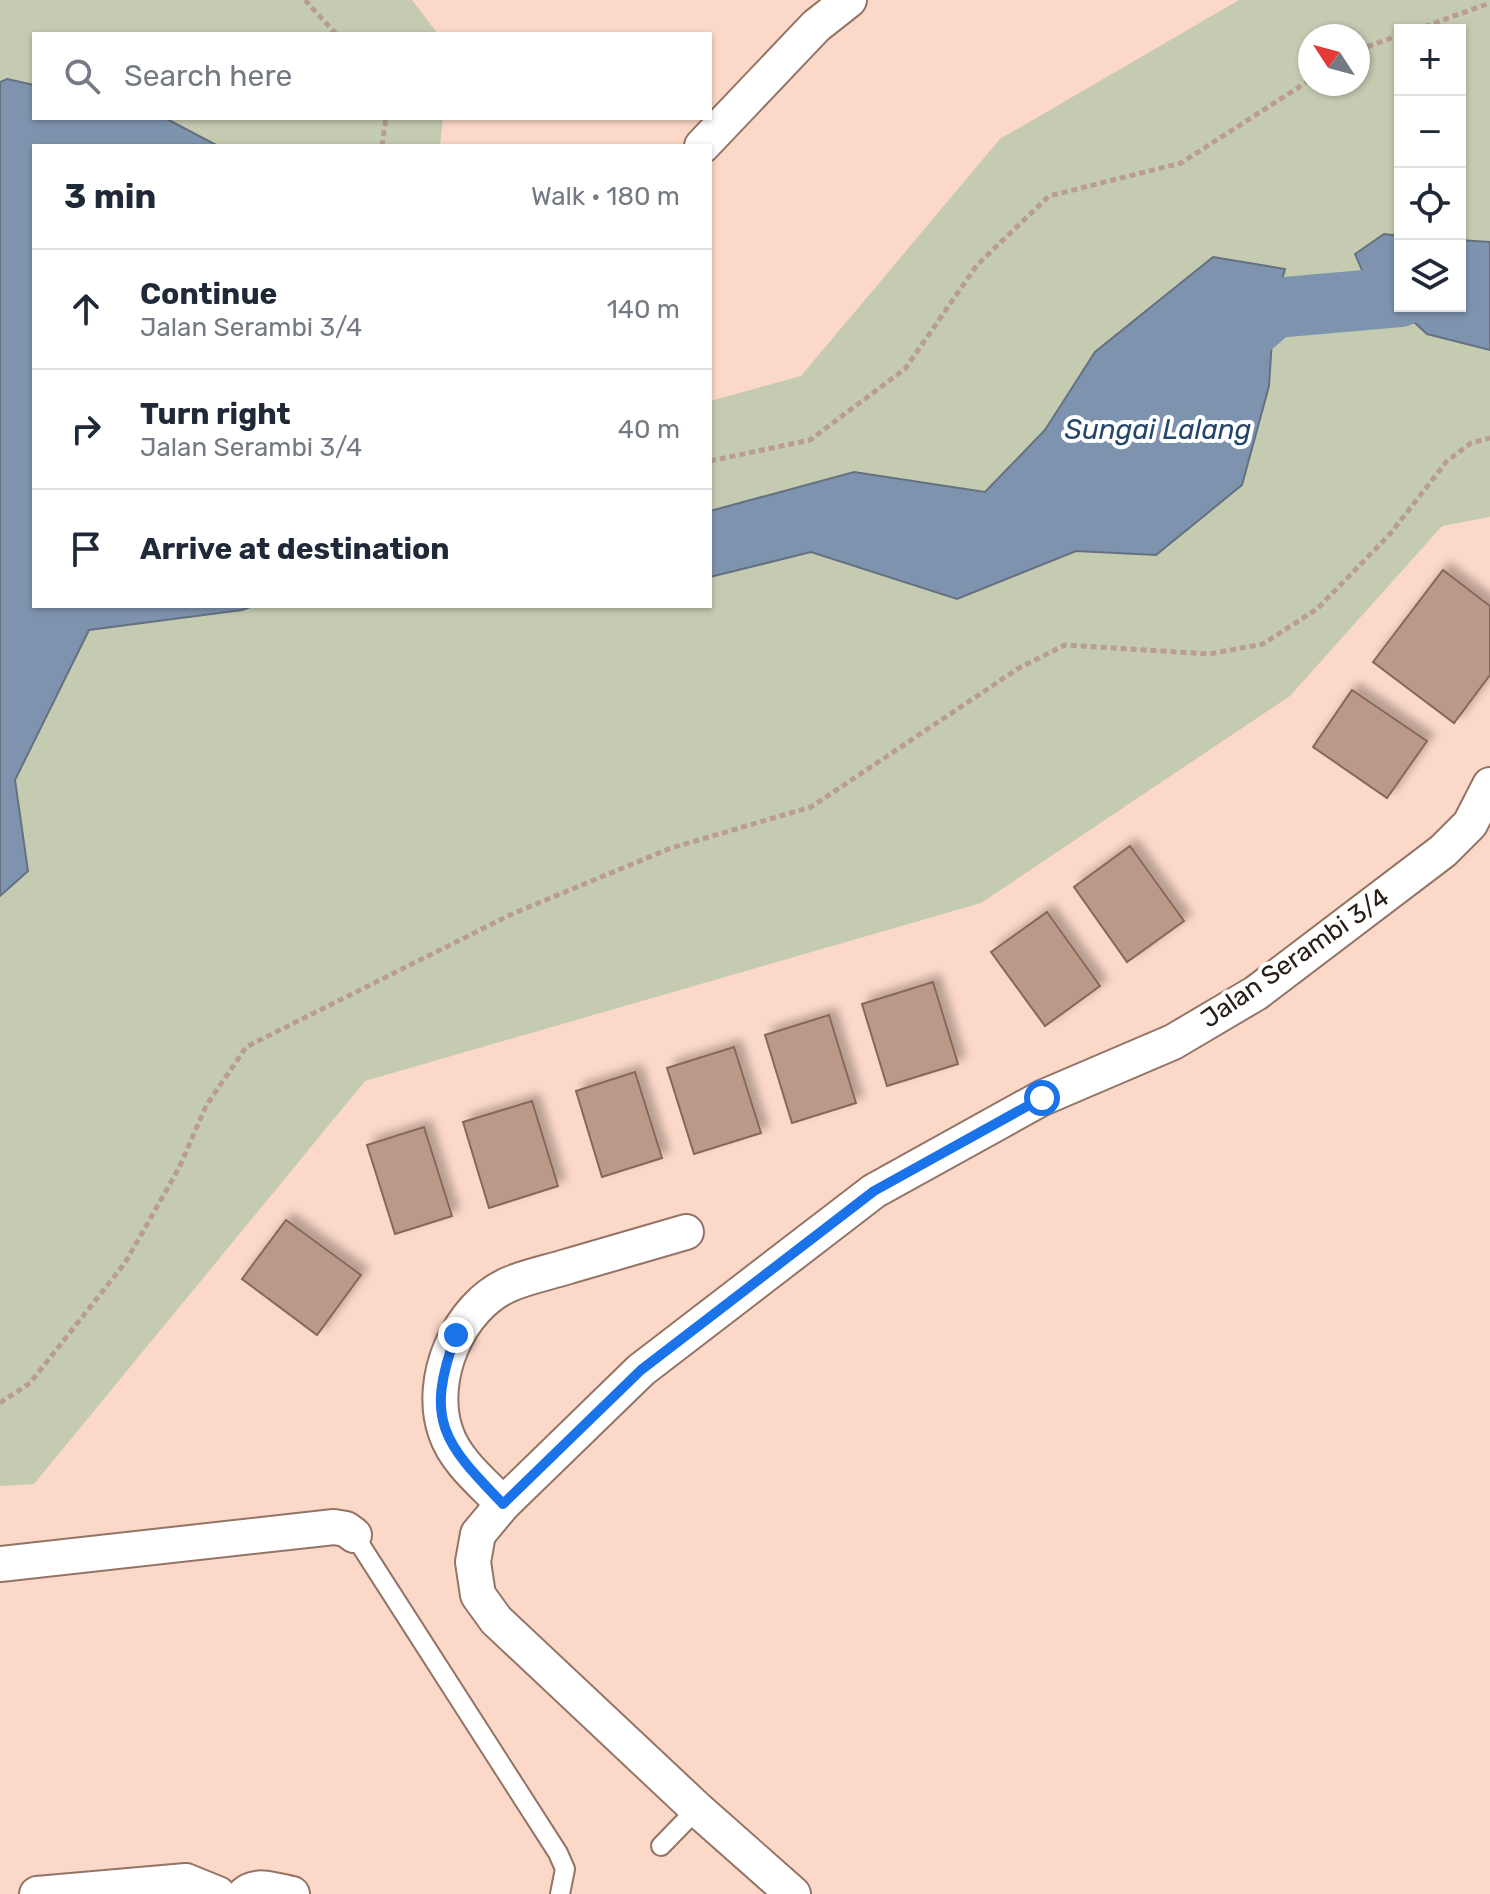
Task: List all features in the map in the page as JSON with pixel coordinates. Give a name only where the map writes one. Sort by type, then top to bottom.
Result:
[{"type":"street","points":[[704,144],[816,26],[849,0]]},
{"type":"street","name":"Jalan Serambi 3/4","points":[[793,1894],[697,1809],[496,1620],[478,1595],[473,1562],[478,1534],[503,1504],[641,1370],[874,1191],[1042,1098],[1173,1042],[1256,993],[1443,851],[1470,824],[1490,785]]},
{"type":"street","points":[[503,1504],[461,1460],[446,1434],[440,1401],[446,1362],[456,1335],[480,1304],[509,1284],[686,1232]]},
{"type":"street","points":[[0,1564],[334,1527],[346,1529],[354,1535]]},
{"type":"street","points":[[54,1893],[186,1881],[218,1894]]},
{"type":"street","points":[[245,1894],[250,1889],[292,1894]]},
{"type":"lane","points":[[354,1535],[558,1853],[565,1869],[560,1894]]},
{"type":"lane","points":[[661,1846],[697,1809]]},
{"type":"path","points":[[305,0],[334,32]]},
{"type":"path","points":[[1432,24],[1490,3]]},
{"type":"path","points":[[1370,46],[1394,37]]},
{"type":"path","points":[[712,461],[810,440],[905,369],[977,265],[1049,196],[1181,163],[1298,88]]},
{"type":"path","points":[[382,144],[386,120]]},
{"type":"path","points":[[0,1403],[30,1383],[125,1263],[179,1168],[206,1106],[246,1047],[512,914],[671,848],[811,807],[1019,668],[1065,645],[1209,654],[1263,644],[1317,609],[1390,534],[1447,461],[1471,443],[1490,438]]},
{"type":"green space","points":[[0,0],[412,0],[436,32],[32,32],[32,120],[443,120],[440,144],[32,144],[32,608],[712,608],[712,400],[801,376],[1000,139],[1239,0],[1490,0],[1490,517],[1442,526],[1290,696],[981,903],[365,1081],[34,1484],[0,1486]]},
{"type":"water","points":[[7,79],[32,85],[32,120],[169,120],[214,144],[32,144],[32,608],[248,608],[89,630],[15,780],[28,871],[0,896],[0,82]]},
{"type":"water","points":[[1384,234],[1394,235],[1394,304],[1365,277],[1355,254]]},
{"type":"water","points":[[1466,240],[1490,242],[1490,350],[1427,334],[1403,312],[1466,312]]},
{"type":"water","name":"Sungai Lalang","points":[[1213,257],[1285,269],[1274,308],[1269,386],[1242,485],[1156,555],[1076,551],[957,599],[811,552],[712,577],[712,510],[854,472],[985,492],[1045,430],[1095,352]]},
{"type":"building","points":[[1443,570],[1490,606],[1490,675],[1454,723],[1373,662]]},
{"type":"building","points":[[1352,690],[1427,741],[1387,798],[1313,747]]},
{"type":"building","points":[[1130,846],[1184,921],[1127,962],[1074,887]]},
{"type":"building","points":[[1047,912],[1100,986],[1045,1026],[991,952]]},
{"type":"building","points":[[933,982],[958,1064],[887,1086],[862,1004]]},
{"type":"building","points":[[829,1015],[856,1103],[792,1123],[765,1035]]},
{"type":"building","points":[[734,1047],[761,1133],[694,1154],[667,1068]]},
{"type":"building","points":[[635,1072],[662,1158],[602,1177],[576,1091]]},
{"type":"building","points":[[532,1101],[558,1186],[489,1208],[463,1122]]},
{"type":"building","points":[[424,1127],[452,1216],[395,1234],[367,1145]]},
{"type":"building","points":[[286,1220],[361,1275],[317,1335],[242,1279]]},
{"type":"waterway","points":[[1211,362],[1274,308],[1394,298]]},
{"type":"route","points":[[456,1335],[446,1362],[440,1401],[446,1434],[461,1460],[503,1504],[641,1370],[874,1191],[1042,1098]]}]
